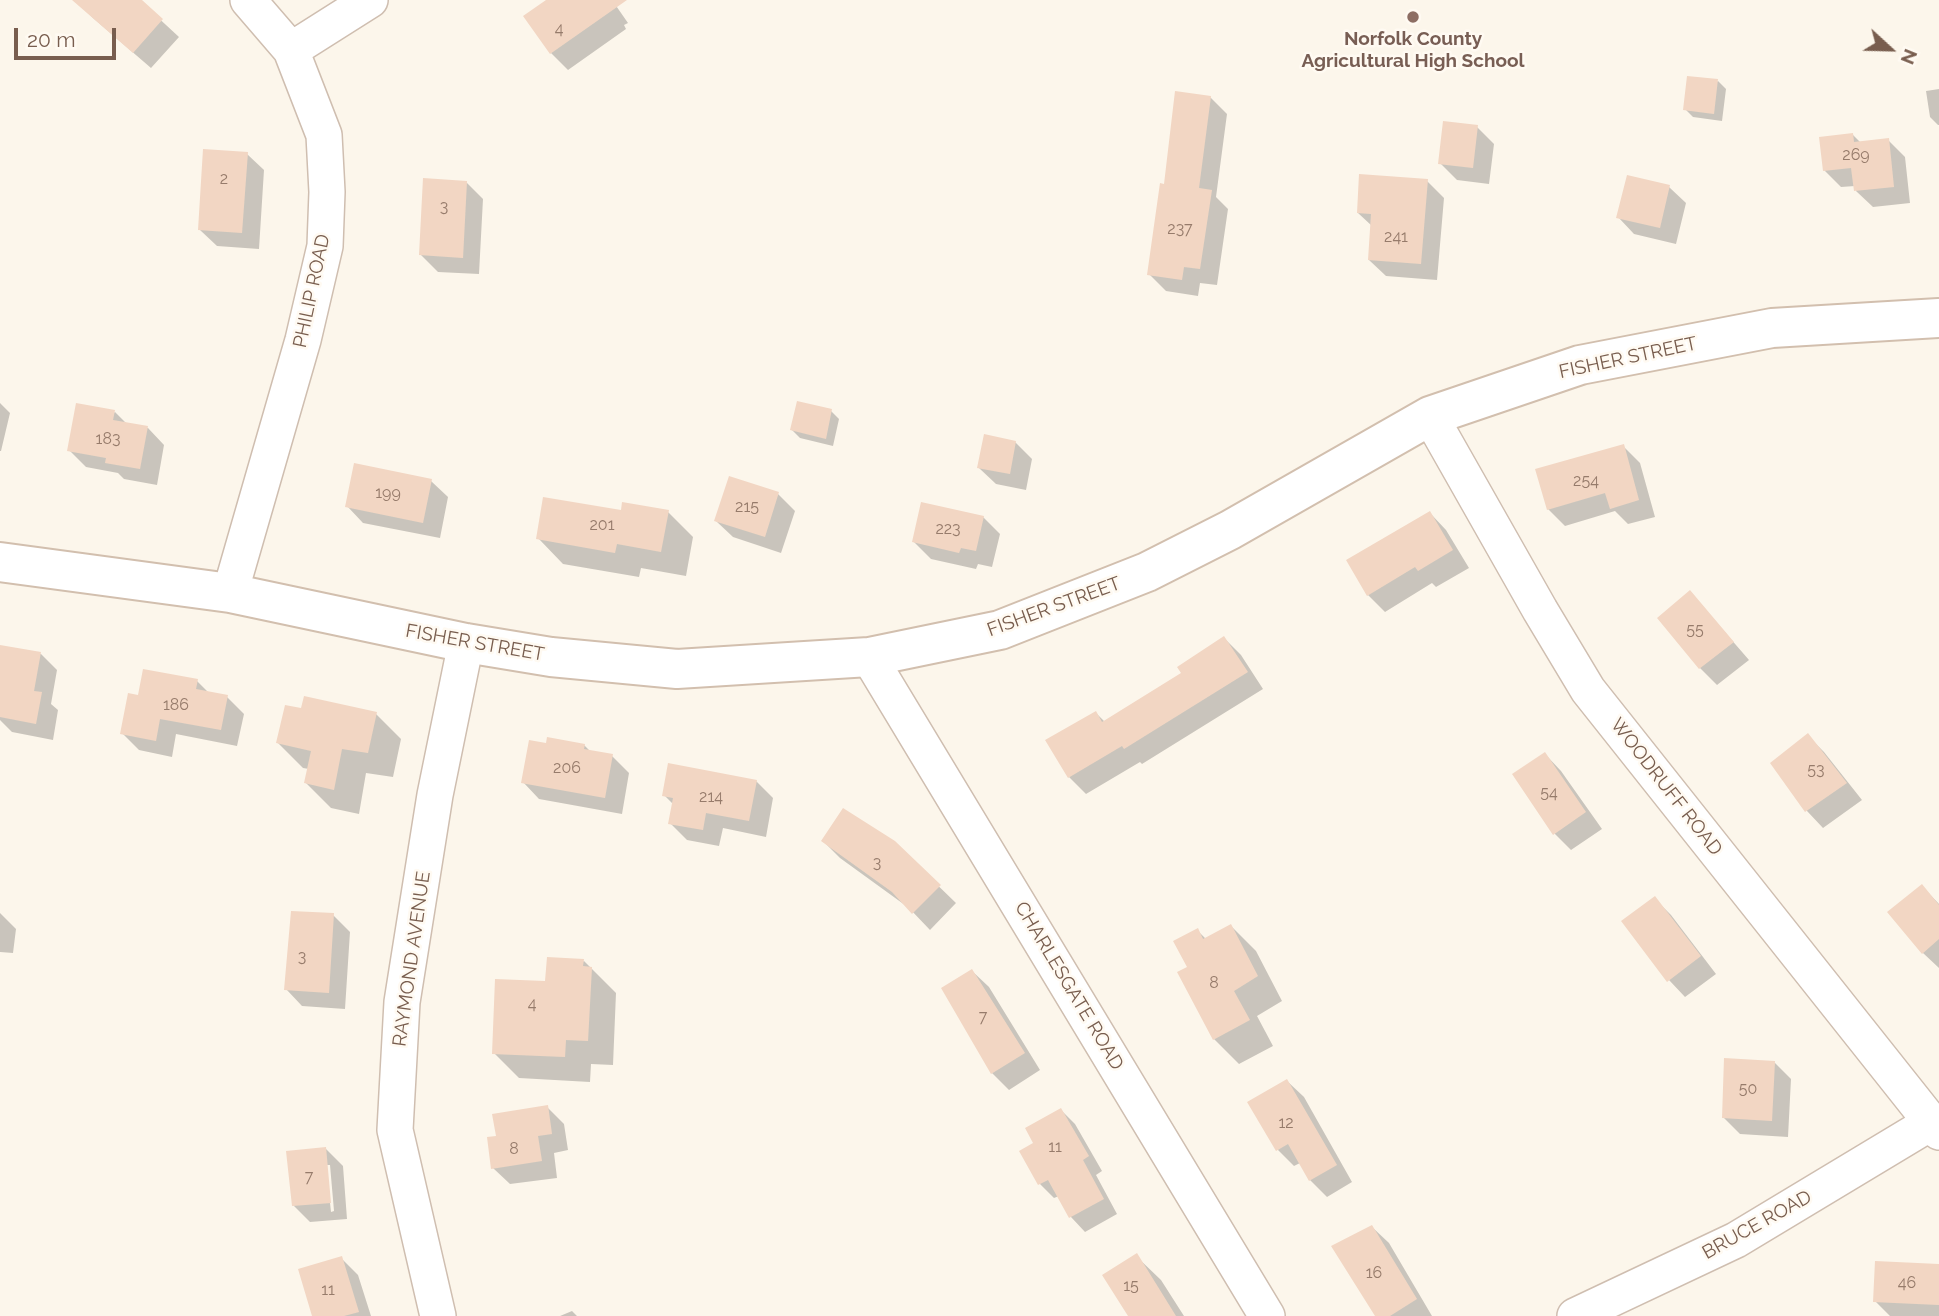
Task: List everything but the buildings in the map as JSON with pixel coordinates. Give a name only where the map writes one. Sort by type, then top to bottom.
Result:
[{"type":"main road","name":"FISHER STREET","points":[[0,562],[230,593],[466,643],[551,657],[677,669],[869,656],[1000,630],[1147,572],[1230,530],[1430,416],[1580,365],[1772,328],[1939,318]]},
{"type":"street","name":"PHILIP ROAD","points":[[230,593],[303,340],[324,246],[327,192],[324,135],[290,50],[248,0]]},
{"type":"street","points":[[290,50],[370,0]]},
{"type":"street","name":"WOODRUFF ROAD","points":[[1430,416],[1588,690],[1936,1127]]},
{"type":"street","name":"RAYMOND AVENUE","points":[[438,1316],[394,1130],[402,1002],[435,795],[466,643]]},
{"type":"street","name":"CHARLESGATE ROAD","points":[[869,656],[1267,1316]]},
{"type":"street","name":"BRUCE ROAD","points":[[1575,1316],[1736,1240],[1936,1127]]},
{"type":"place","name":"Norfolk County Agricultural High School","points":[[1413,17]]}]
